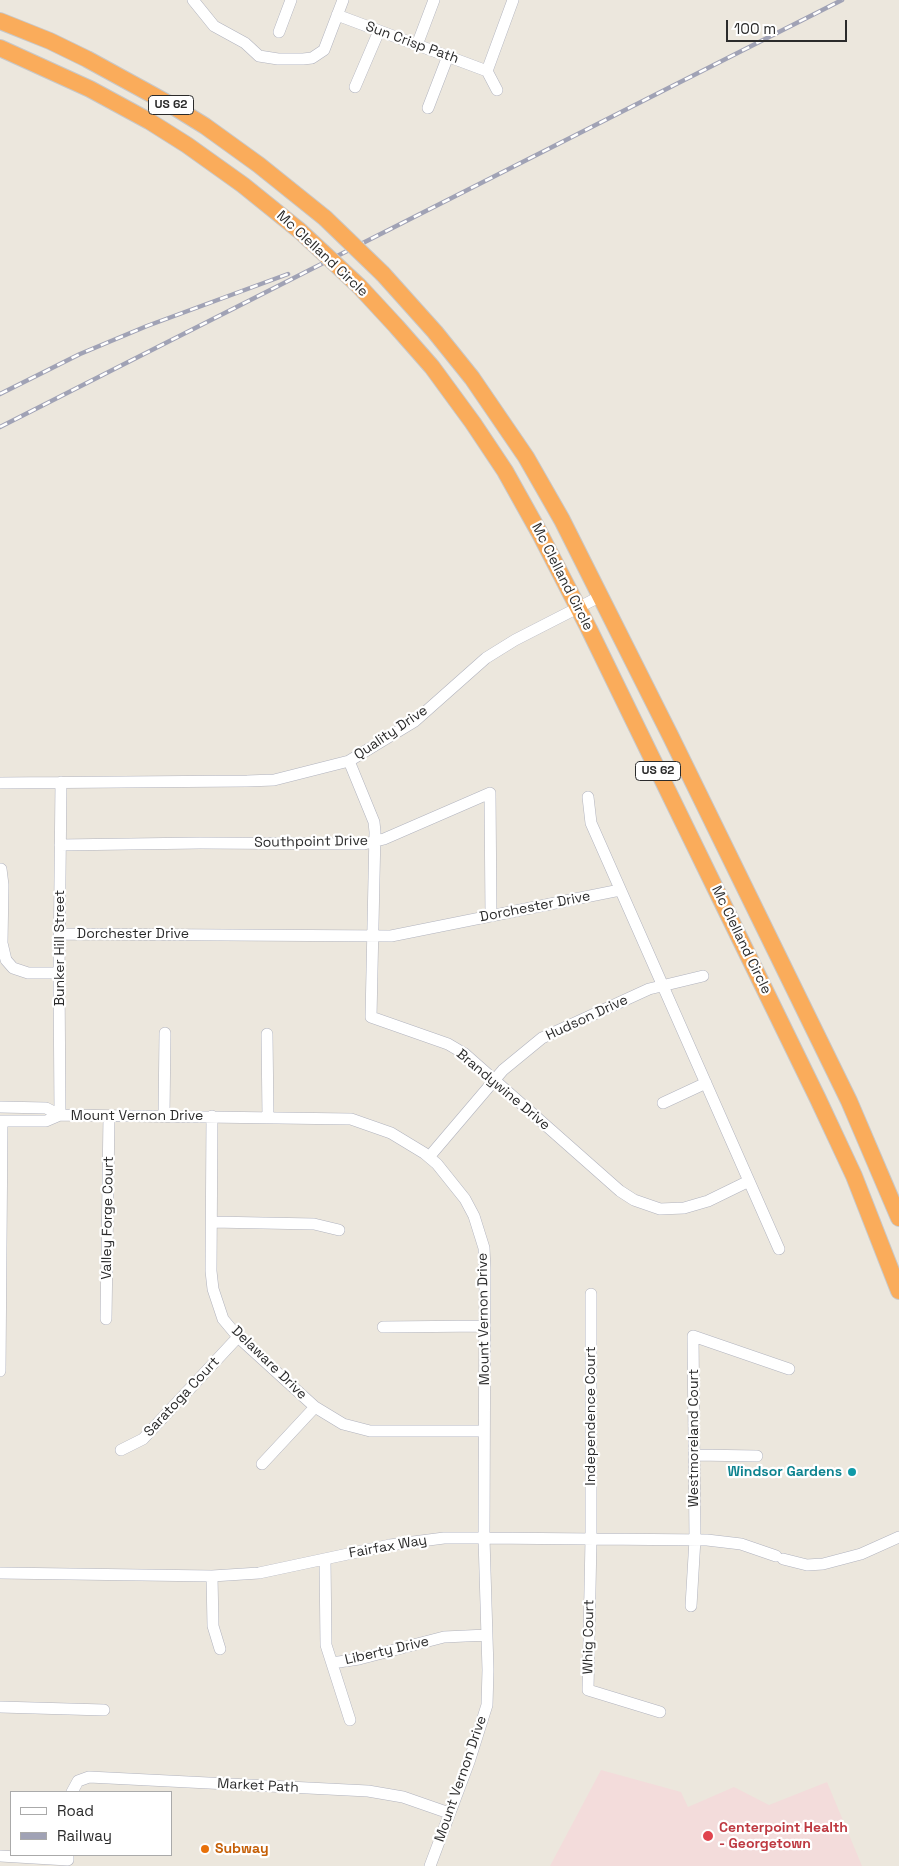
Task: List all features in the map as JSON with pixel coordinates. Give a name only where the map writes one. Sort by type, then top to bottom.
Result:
[{"type":"highway","name":"Mc Clelland Circle","points":[[0,21],[50,41],[102,66],[205,126],[252,160],[325,218],[384,274],[472,378],[505,424],[554,504],[601,596],[845,1094],[899,1218]]},
{"type":"highway","name":"Mc Clelland Circle","points":[[0,48],[90,89],[149,121],[187,145],[243,185],[300,231],[359,286],[432,367],[473,423],[524,503],[578,607],[818,1099],[854,1176],[899,1291]]},
{"type":"street","points":[[193,0],[214,26],[245,43],[259,56],[278,59],[312,58],[324,50],[343,0]]},
{"type":"street","points":[[279,32],[291,0]]},
{"type":"street","points":[[418,45],[434,0]]},
{"type":"street","points":[[496,90],[487,71],[513,0]]},
{"type":"street","name":"Sun Crisp Path","points":[[337,15],[487,71]]},
{"type":"street","points":[[356,87],[380,31]]},
{"type":"street","points":[[428,108],[448,56]]},
{"type":"street","name":"Quality Drive","points":[[0,783],[247,782],[274,780],[349,761],[415,721],[486,658],[515,640],[601,596]]},
{"type":"street","name":"Brandywine Drive","points":[[349,761],[374,822],[374,936],[371,1018],[448,1044],[465,1054],[620,1191],[634,1200],[660,1209],[684,1208],[708,1201],[749,1181]]},
{"type":"street","name":"Bunker Hill Street","points":[[60,1115],[59,934],[61,782]]},
{"type":"street","name":"Southpoint Drive","points":[[60,845],[200,843],[364,844],[490,793],[491,916]]},
{"type":"street","points":[[588,797],[590,823],[779,1249]]},
{"type":"street","points":[[1,869],[3,885],[2,943],[6,960],[13,968],[28,973],[59,972]]},
{"type":"street","name":"Dorchester Drive","points":[[59,934],[390,936],[620,890]]},
{"type":"street","name":"Hudson Drive","points":[[429,1157],[503,1070],[542,1038],[648,990],[703,976]]},
{"type":"street","points":[[164,1116],[165,1033]]},
{"type":"street","points":[[267,1034],[268,1117]]},
{"type":"street","points":[[662,1103],[706,1083]]},
{"type":"street","name":"Mount Vernon Drive","points":[[0,1107],[46,1108],[60,1115]]},
{"type":"street","name":"Mount Vernon Drive","points":[[1,1121],[46,1121],[60,1115],[351,1119],[391,1133],[407,1141],[429,1157],[449,1178],[465,1199],[474,1216],[484,1248],[486,1268],[484,1538],[488,1670],[487,1705],[469,1762],[430,1866]]},
{"type":"street","name":"Valley Forge Court","points":[[106,1319],[108,1116]]},
{"type":"street","name":"Delaware Drive","points":[[212,1116],[211,1271],[213,1289],[224,1319],[238,1337],[315,1407],[343,1424],[370,1430],[484,1431]]},
{"type":"street","points":[[0,1372],[1,1121]]},
{"type":"street","points":[[212,1222],[314,1224],[340,1230]]},
{"type":"street","name":"Independence Court","points":[[591,1294],[591,1539]]},
{"type":"street","points":[[383,1327],[485,1326]]},
{"type":"street","name":"Westmoreland Court","points":[[691,1606],[695,1539],[693,1336],[789,1368]]},
{"type":"street","name":"Saratoga Court","points":[[121,1450],[143,1439],[238,1337]]},
{"type":"street","points":[[262,1464],[315,1407]]},
{"type":"street","points":[[695,1455],[757,1456]]},
{"type":"street","name":"Fairfax Way","points":[[0,1573],[212,1576],[259,1573],[390,1545],[444,1538],[695,1539],[741,1544],[780,1558],[808,1565],[824,1564],[861,1554],[899,1537]]},
{"type":"street","name":"Whig Court","points":[[591,1539],[588,1690],[660,1712]]},
{"type":"street","name":"Liberty Drive","points":[[324,1559],[326,1646],[332,1663],[359,1659],[444,1637],[487,1636]]},
{"type":"street","points":[[212,1576],[212,1626],[220,1649]]},
{"type":"street","points":[[332,1663],[350,1720]]},
{"type":"street","points":[[0,1707],[104,1710]]},
{"type":"street","name":"Market Path","points":[[73,1791],[78,1781],[89,1777],[368,1791],[403,1797],[449,1813]]},
{"type":"street","points":[[0,1856],[68,1860],[68,1856]]},
{"type":"shaded area","name":"Centerpoint Health - Georgetown","points":[[601,1770],[681,1792],[688,1807],[734,1787],[769,1805],[827,1782],[862,1866],[550,1866]]},
{"type":"railway","points":[[0,427],[842,0]]},
{"type":"railway","points":[[0,394],[80,354],[147,326],[288,274]]},
{"type":"place","name":"Windsor Gardens","points":[[852,1472]]},
{"type":"place","name":"Centerpoint Health - Georgetown","points":[[708,1836]]},
{"type":"place","name":"Subway","points":[[205,1849]]}]
